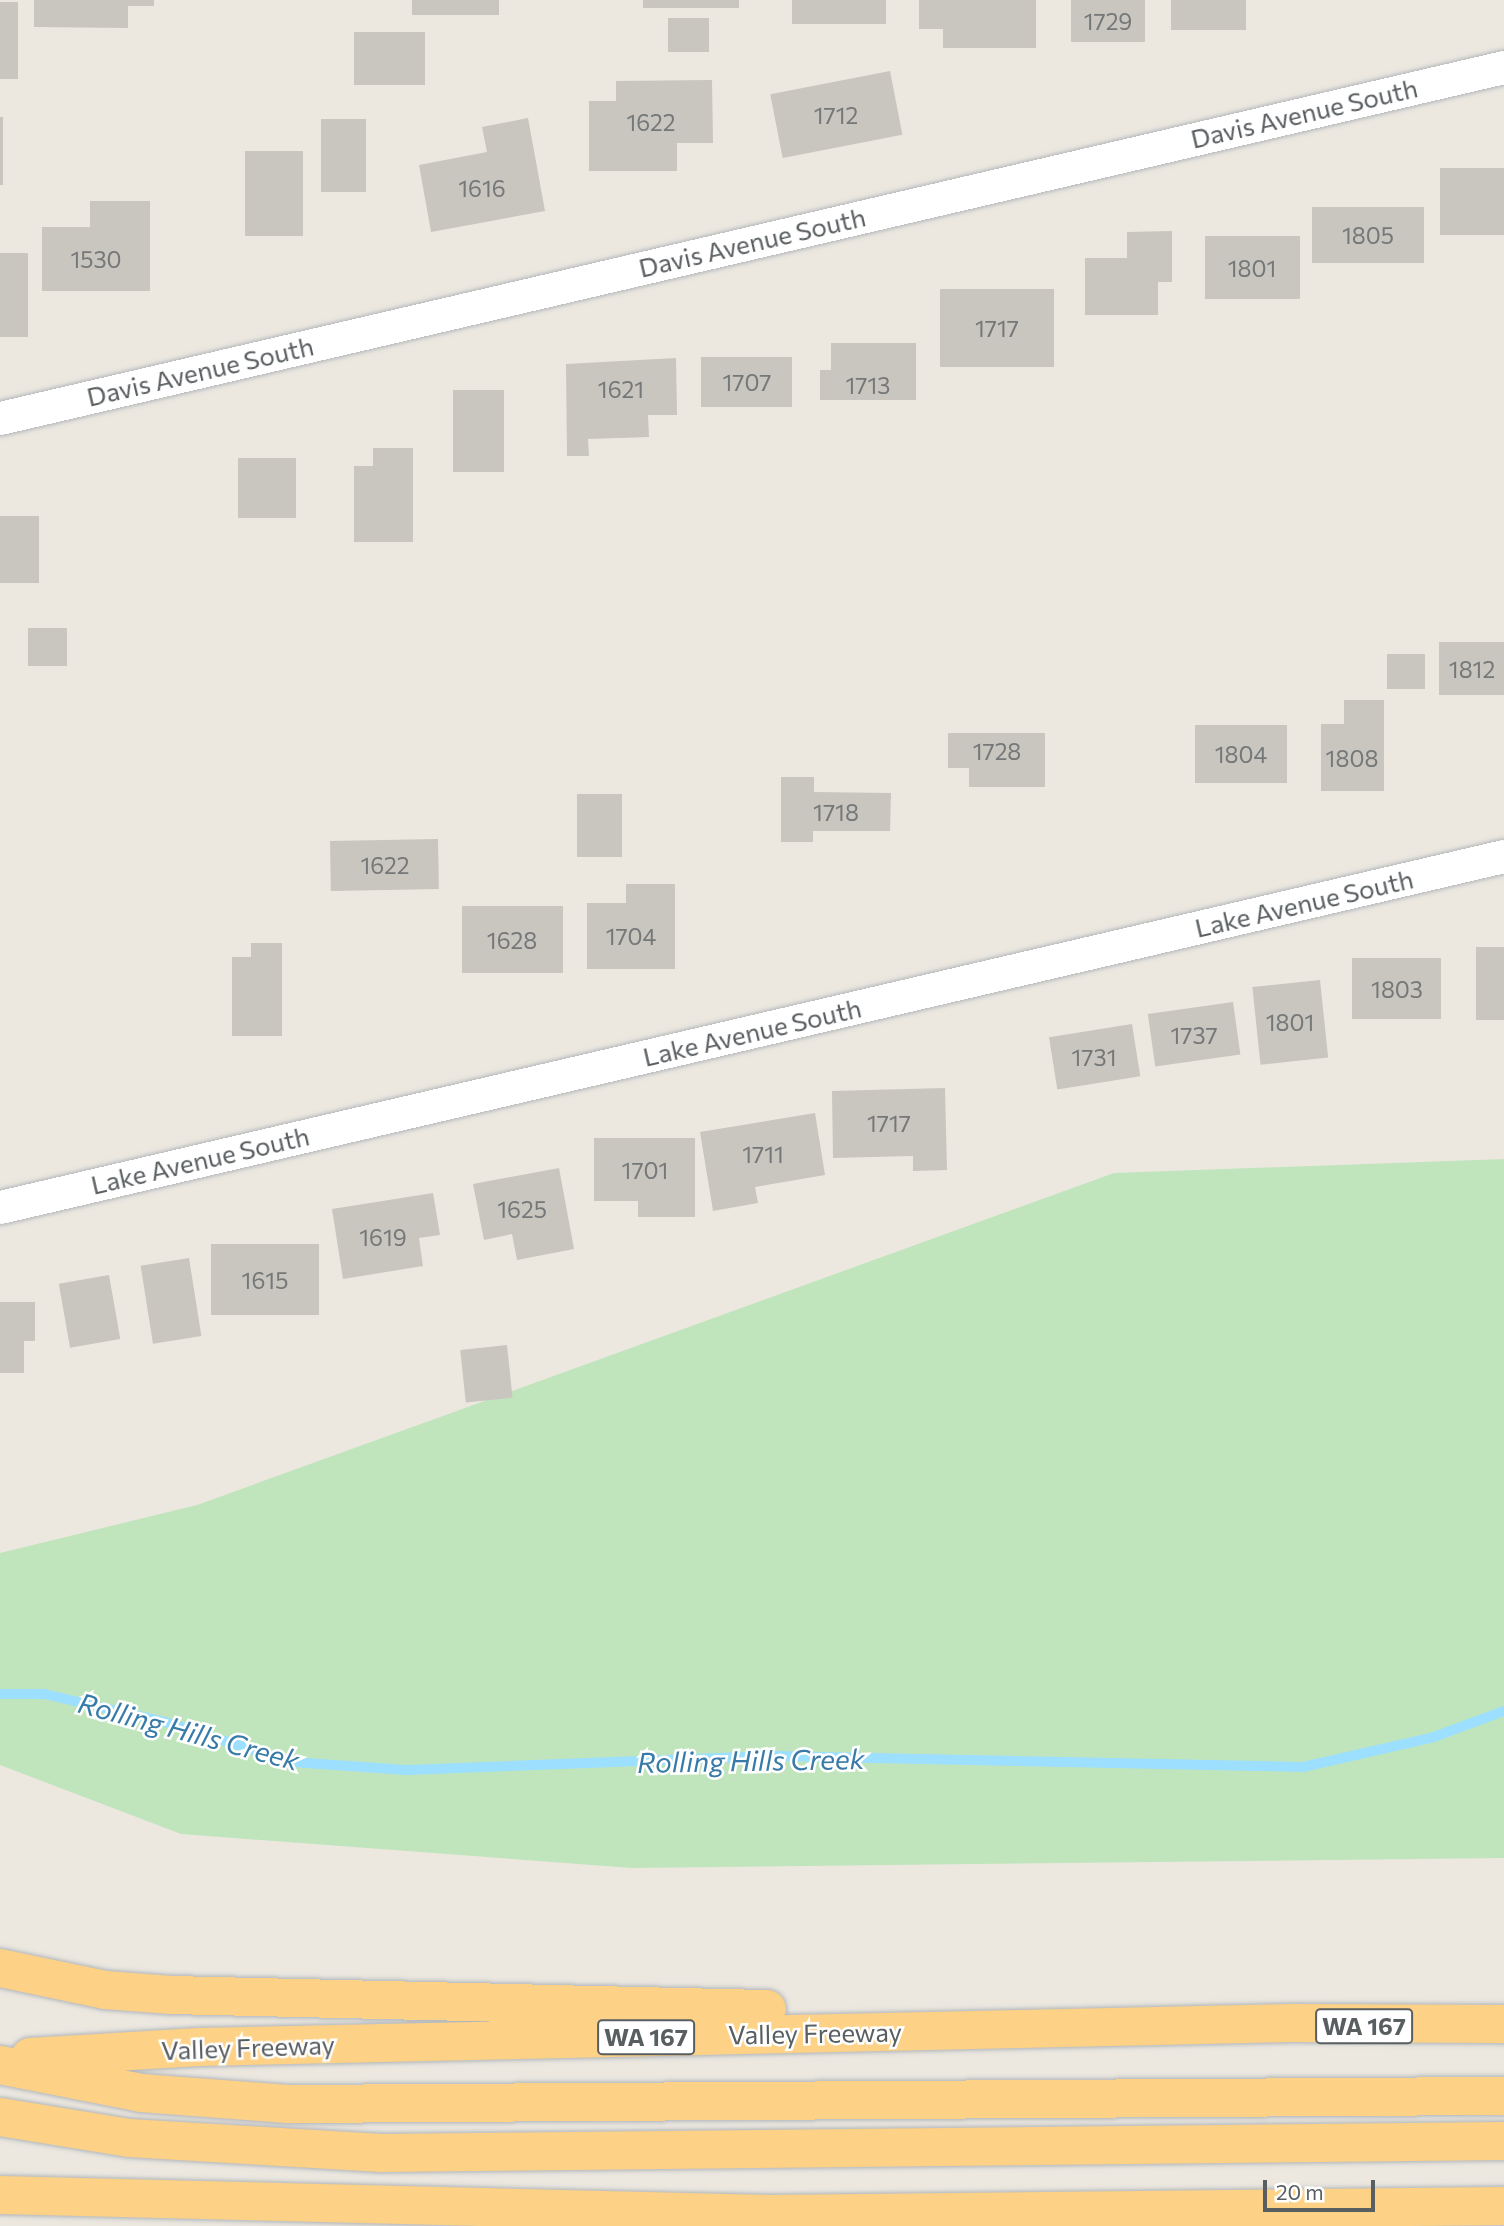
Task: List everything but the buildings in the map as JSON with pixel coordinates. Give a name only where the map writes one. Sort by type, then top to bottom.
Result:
[{"type":"highway","points":[[0,1968],[105,1990],[172,1995],[733,2009],[1194,2008],[1293,2023]]},
{"type":"highway","name":"Valley Freeway","points":[[0,2058],[199,2047],[1293,2023],[1504,2024]]},
{"type":"highway","points":[[0,2065],[141,2093],[288,2104],[501,2105],[1504,2096]]},
{"type":"highway","points":[[0,2117],[129,2138],[285,2151],[1504,2141]]},
{"type":"highway","points":[[0,2195],[769,2214],[1504,2206]]},
{"type":"highway","points":[[712,2226],[769,2214]]},
{"type":"street","name":"Davis Avenue South","points":[[0,418],[1504,67]]},
{"type":"street","name":"Lake Avenue South","points":[[0,1207],[1504,856]]},
{"type":"green space","points":[[1504,1159],[1504,1858],[632,1868],[181,1834],[0,1765],[0,1553],[197,1505],[1114,1173]]},
{"type":"waterway","name":"Rolling Hills Creek","points":[[0,1694],[44,1694],[165,1722],[291,1762],[407,1770],[777,1756],[1303,1767],[1431,1738],[1504,1711]]}]
